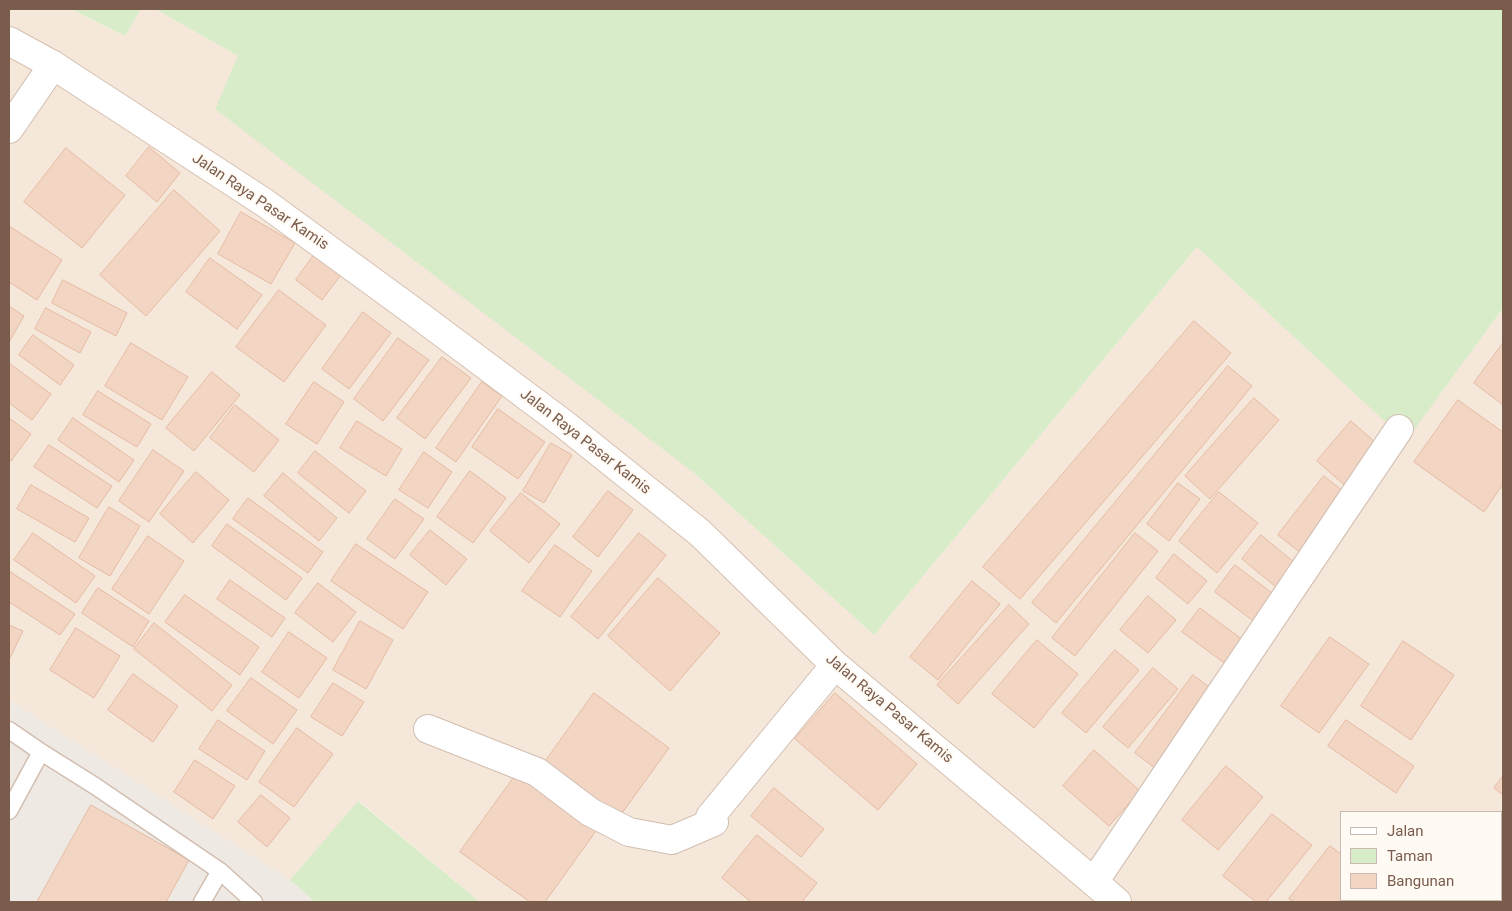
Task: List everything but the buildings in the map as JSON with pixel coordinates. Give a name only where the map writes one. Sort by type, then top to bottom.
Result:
[{"type":"main road","name":"Jalan Raya Pasar Kamis","points":[[9,41],[53,65],[265,203],[413,310],[564,424],[700,533],[836,665],[1117,902]]},
{"type":"main road","points":[[9,129],[53,65]]},
{"type":"main road","points":[[1094,882],[1399,429]]},
{"type":"main road","points":[[428,729],[537,772],[590,812],[629,832],[672,840],[714,822],[710,817],[836,665]]},
{"type":"lane","points":[[9,730],[220,871],[254,902]]},
{"type":"lane","points":[[9,811],[41,752]]},
{"type":"lane","points":[[202,902],[220,871]]},
{"type":"shaded area","points":[[9,9],[71,9],[125,36],[141,9],[155,9],[238,56],[874,635],[1197,247],[1406,440],[1503,308],[1503,902],[480,902],[359,801],[290,880],[9,700]]},
{"type":"shaded area","points":[[9,700],[290,880],[315,902],[9,902]]},
{"type":"green space","points":[[71,9],[141,9],[125,36]]},
{"type":"green space","points":[[155,9],[1503,9],[1503,308],[1406,441],[1197,247],[874,635],[693,472],[215,109],[238,56]]},
{"type":"green space","points":[[358,801],[480,902],[315,902],[290,880]]}]
